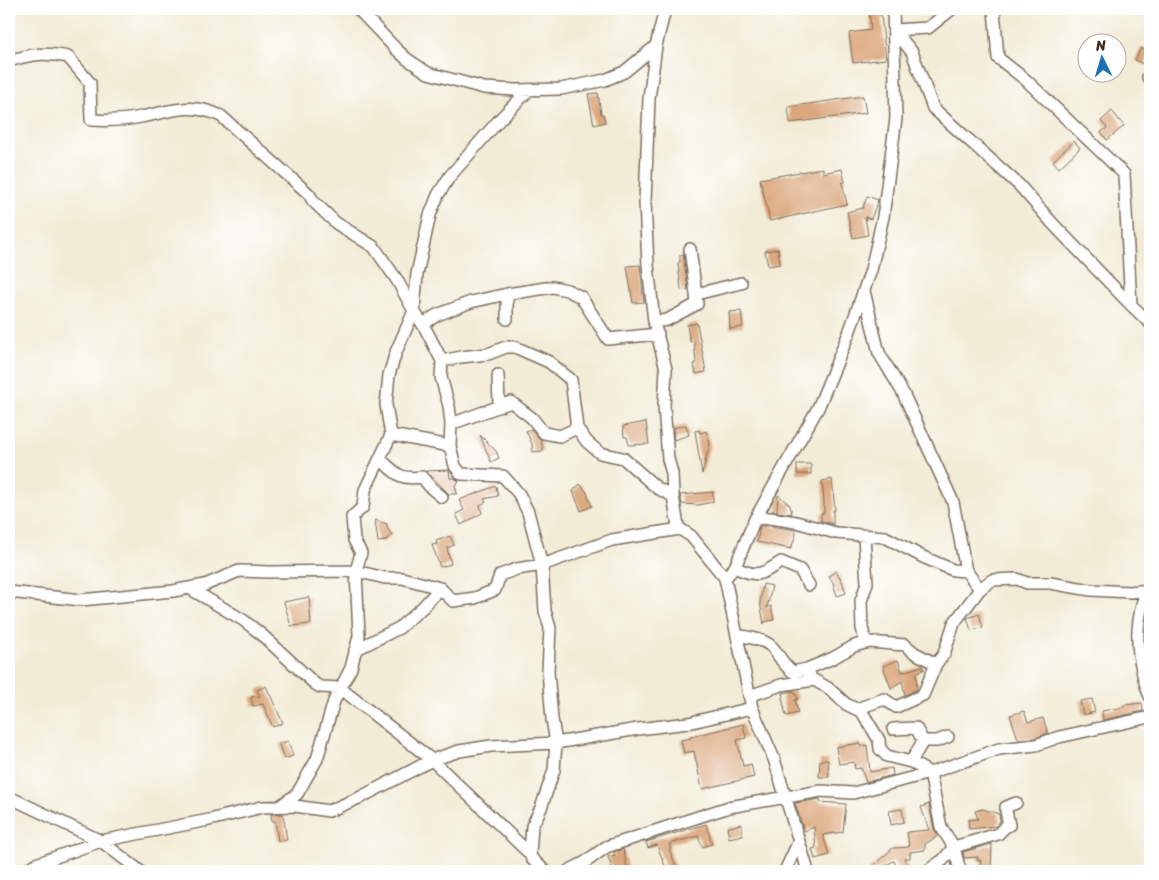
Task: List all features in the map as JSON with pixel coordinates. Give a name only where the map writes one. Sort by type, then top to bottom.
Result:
[{"type":"street","points":[[358,9],[407,59],[431,74],[484,88],[562,89],[605,80],[624,72],[656,46]]},
{"type":"street","points":[[665,9],[656,46],[649,99],[645,202],[648,265],[654,322],[666,369],[664,406],[673,496],[678,526],[691,536],[725,578],[752,708],[774,759],[808,871]]},
{"type":"street","points":[[725,578],[735,567],[755,518],[818,408],[849,333],[871,270],[882,217],[896,118],[893,9]]},
{"type":"street","points":[[894,30],[928,28],[952,9]]},
{"type":"street","points":[[994,9],[998,58],[1026,80],[1124,174],[1131,305]]},
{"type":"street","points":[[894,30],[912,52],[934,108],[1020,185],[1054,225],[1150,323]]},
{"type":"street","points":[[9,61],[22,56],[42,53],[68,57],[90,83],[91,120],[139,117],[181,108],[204,109],[224,118],[309,194],[313,201],[336,223],[374,247],[397,280],[442,361],[441,377],[449,406],[451,424],[450,446],[455,466],[461,474],[503,476],[520,494],[528,512],[542,565],[550,638],[548,672],[556,743],[554,770],[541,808],[532,826],[530,854]]},
{"type":"street","points":[[280,806],[297,794],[317,759],[334,701],[346,680],[359,636],[356,571],[361,553],[354,540],[352,517],[363,507],[365,490],[391,435],[386,405],[389,375],[396,352],[414,312],[423,241],[430,215],[438,195],[450,176],[500,119],[529,90]]},
{"type":"street","points":[[654,322],[667,320],[697,304],[690,249]]},
{"type":"street","points":[[696,294],[741,283]]},
{"type":"street","points":[[422,324],[437,315],[471,302],[544,287],[559,287],[581,297],[608,340],[658,334]]},
{"type":"street","points":[[864,289],[879,354],[903,393],[953,502],[966,571],[980,589]]},
{"type":"street","points":[[507,319],[508,294]]},
{"type":"street","points":[[442,361],[488,354],[506,347],[515,346],[546,360],[571,380],[577,428],[590,445],[600,453],[623,458],[656,488],[673,496]]},
{"type":"street","points":[[498,375],[499,405]]},
{"type":"street","points":[[451,424],[511,402],[530,415],[544,433],[560,436],[577,428]]},
{"type":"street","points":[[391,435],[450,446]]},
{"type":"street","points":[[380,459],[396,474],[406,479],[422,477],[442,497]]},
{"type":"street","points":[[755,518],[796,522],[836,533],[885,537],[923,558],[952,570],[966,571]]},
{"type":"street","points":[[9,592],[81,600],[206,585],[241,571],[356,571],[385,578],[402,578],[440,588],[453,601],[476,598],[495,590],[500,575],[517,569],[542,565],[612,540],[680,529]]},
{"type":"street","points":[[864,536],[867,580],[861,600],[862,628],[866,643]]},
{"type":"street","points":[[735,567],[748,573],[757,574],[764,573],[781,562],[800,570],[809,585]]},
{"type":"street","points":[[857,709],[884,699],[896,707],[923,695],[936,664],[944,654],[954,623],[980,589],[992,580],[1017,579],[1026,583],[1050,583],[1090,590],[1130,592],[1148,590],[1140,610],[1137,648],[1146,689],[1150,696]]},
{"type":"street","points":[[189,588],[243,620],[315,684],[320,687],[340,688],[432,760],[546,871]]},
{"type":"street","points":[[355,650],[399,628],[423,607],[440,588]]},
{"type":"street","points":[[737,635],[769,644],[781,661],[793,672],[807,669],[833,658],[854,646],[866,643],[905,645],[915,653],[936,664]]},
{"type":"street","points":[[807,669],[814,680],[828,688],[846,704],[862,712],[879,740],[880,748],[887,756],[911,762],[930,773],[941,827],[954,847],[960,871]]},
{"type":"street","points":[[749,696],[781,685],[814,680]]},
{"type":"street","points":[[24,871],[36,864],[101,841],[209,820],[262,807],[295,806],[325,811],[333,810],[432,760],[471,749],[556,743],[638,729],[688,723],[752,708]]},
{"type":"street","points":[[568,871],[584,863],[601,849],[634,836],[729,807],[821,791],[853,793],[930,773],[999,749],[1036,745],[1060,737],[1150,717]]},
{"type":"street","points":[[893,730],[916,728],[923,741]]},
{"type":"street","points":[[923,741],[937,741],[948,737]]},
{"type":"street","points":[[911,762],[923,741]]},
{"type":"street","points":[[9,797],[101,841],[140,871]]},
{"type":"street","points":[[927,871],[943,860],[954,847],[998,834],[1009,825],[1006,808],[1016,803]]},
{"type":"street","points":[[785,871],[798,843]]},
{"type":"building","points":[[869,9],[878,9],[879,15],[881,15],[886,59],[853,63],[849,33],[871,30]]},
{"type":"building","points":[[1141,48],[1150,52],[1145,65],[1135,60]]},
{"type":"building","points":[[598,93],[601,114],[603,114],[605,122],[594,125],[588,94]]},
{"type":"building","points":[[863,96],[866,113],[790,123],[788,107]]},
{"type":"building","points":[[1112,111],[1124,126],[1107,140],[1101,132],[1107,128],[1101,121]]},
{"type":"building","points":[[1074,141],[1080,148],[1059,168],[1053,161]]},
{"type":"building","points":[[823,168],[823,173],[842,169],[845,182],[842,183],[847,204],[770,221],[760,179]]},
{"type":"building","points":[[867,196],[878,200],[871,219],[865,217],[868,235],[853,238],[847,212],[863,208]]},
{"type":"building","points":[[778,249],[780,264],[768,266],[765,251]]},
{"type":"building","points":[[680,255],[683,255],[688,289],[681,290],[678,263],[680,262]]},
{"type":"building","points":[[640,265],[644,302],[633,303],[627,266]]},
{"type":"building","points":[[741,311],[743,327],[730,329],[729,312]]},
{"type":"building","points":[[697,323],[706,372],[696,374],[694,341],[690,342],[687,325]]},
{"type":"building","points":[[646,422],[649,444],[629,445],[627,437],[624,437],[623,426]]},
{"type":"building","points":[[686,425],[689,435],[674,440],[673,428]]},
{"type":"building","points":[[531,429],[541,440],[543,451],[533,452],[532,444],[526,431]]},
{"type":"building","points":[[699,430],[700,433],[706,431],[710,443],[702,474],[695,431]]},
{"type":"building","points":[[480,435],[496,451],[499,458],[491,462]]},
{"type":"building","points":[[797,464],[811,464],[811,474],[797,474]]},
{"type":"building","points":[[449,470],[450,478],[459,481],[455,485],[457,494],[449,494],[426,471]]},
{"type":"building","points":[[832,479],[835,510],[833,510],[833,524],[821,521],[821,513],[824,513],[822,481]]},
{"type":"building","points":[[580,484],[586,491],[592,506],[581,511],[573,491]]},
{"type":"building","points":[[496,486],[498,496],[484,499],[486,502],[480,505],[482,513],[461,525],[456,514],[464,510],[459,500]]},
{"type":"building","points":[[713,492],[713,502],[698,505],[682,504],[680,495]]},
{"type":"building","points":[[778,495],[790,505],[792,514],[772,511],[777,511]]},
{"type":"building","points":[[375,520],[387,524],[387,528],[392,535],[385,541],[378,542]]},
{"type":"building","points":[[760,526],[795,530],[796,534],[791,549],[757,542]]},
{"type":"building","points":[[450,536],[454,545],[447,548],[451,564],[440,567],[432,545],[437,544],[436,541]]},
{"type":"building","points":[[836,571],[846,593],[837,596],[829,576]]},
{"type":"building","points":[[763,584],[772,586],[767,608],[771,606],[774,620],[764,622],[764,624],[760,602]]},
{"type":"building","points":[[309,597],[311,624],[291,626],[284,602]]},
{"type":"building","points":[[979,614],[983,628],[971,630],[967,618]]},
{"type":"building","points":[[898,660],[902,672],[922,666],[924,669],[916,673],[917,689],[905,695],[902,681],[891,688],[883,666]]},
{"type":"building","points":[[266,686],[283,723],[273,727],[263,704],[253,706],[251,697],[260,696],[257,690]]},
{"type":"building","points":[[794,691],[798,699],[795,700],[798,713],[786,716],[782,697],[784,696],[783,693]]},
{"type":"building","points":[[1092,699],[1095,712],[1083,715],[1080,701]]},
{"type":"building","points":[[1142,703],[1143,711],[1103,720],[1102,711],[1124,707],[1124,705]]},
{"type":"building","points":[[1024,711],[1028,722],[1043,718],[1048,733],[1034,738],[1018,739],[1010,715]]},
{"type":"building","points":[[743,724],[746,738],[737,740],[743,766],[751,764],[754,777],[702,789],[694,751],[684,753],[681,740]]},
{"type":"building","points":[[288,741],[293,756],[284,759],[279,744]]},
{"type":"building","points":[[860,743],[860,746],[867,745],[870,772],[892,768],[893,775],[866,782],[861,768],[855,769],[854,762],[839,764],[836,747]]},
{"type":"building","points":[[820,760],[828,760],[829,777],[819,777]]},
{"type":"building","points":[[820,799],[820,802],[846,804],[843,832],[823,835],[829,855],[815,859],[812,849],[816,848],[814,827],[804,831],[795,803]]},
{"type":"building","points":[[929,804],[934,828],[938,836],[925,844],[925,850],[910,852],[910,858],[904,858],[910,871],[899,871],[894,861],[874,871],[867,871],[893,848],[909,847],[907,832],[929,830],[921,807]]},
{"type":"building","points":[[902,809],[904,822],[891,825],[889,811]]},
{"type":"building","points":[[983,809],[999,814],[1000,821],[996,826],[969,829],[968,820],[978,819],[975,811]]},
{"type":"building","points":[[271,814],[283,814],[287,840],[278,841],[275,821],[272,821]]},
{"type":"building","points":[[706,824],[712,844],[702,847],[698,836],[669,844],[671,849],[669,849],[678,871],[667,871],[657,845],[648,848],[646,842]]},
{"type":"building","points":[[741,824],[743,835],[729,838],[727,828]]},
{"type":"building","points":[[992,844],[991,871],[980,871],[981,860],[977,860],[978,857],[964,858],[963,852]]},
{"type":"building","points":[[623,849],[628,871],[613,871],[608,857],[615,855],[614,852]]}]
